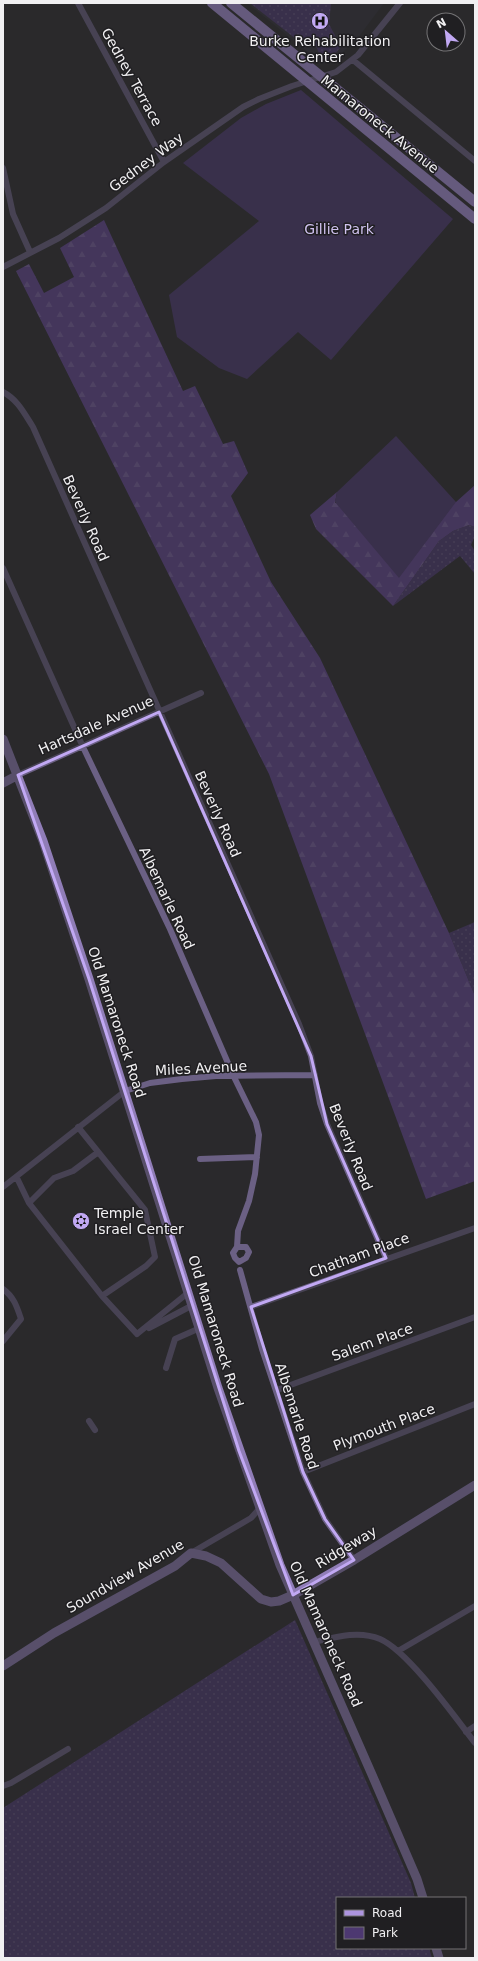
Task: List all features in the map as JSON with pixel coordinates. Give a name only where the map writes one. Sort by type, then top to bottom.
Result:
[{"type":"main road","name":"Mamaroneck Avenue","points":[[212,3],[305,81],[475,219]]},
{"type":"main road","name":"Mamaroneck Avenue","points":[[231,3],[475,202]]},
{"type":"main road","name":"Old Mamaroneck Road","points":[[3,739],[43,841],[125,1091],[237,1444],[280,1566],[407,1857],[423,1897]]},
{"type":"main road","name":"Hartsdale Avenue","points":[[3,783],[18,775]]},
{"type":"main road","name":"Ridgeway","points":[[191,1554],[206,1556],[221,1562],[256,1596],[265,1602],[279,1601],[293,1595],[354,1560],[475,1485]]},
{"type":"main road","name":"Soundview Avenue","points":[[3,1666],[54,1633],[175,1566],[191,1554]]},
{"type":"street","name":"Gedney Terrace","points":[[78,3],[164,162]]},
{"type":"street","name":"Gedney Way","points":[[3,267],[59,238],[106,208],[164,162],[243,107],[305,81],[336,72],[353,60],[400,3]]},
{"type":"street","points":[[353,60],[475,161]]},
{"type":"street","points":[[3,168],[13,214],[30,252]]},
{"type":"street","name":"Beverly Road","points":[[3,392],[12,397],[33,427],[299,1024],[311,1056],[320,1103],[327,1124],[386,1258]]},
{"type":"street","name":"Albemarle Road","points":[[3,568],[83,747],[170,929],[234,1077],[256,1122],[259,1135],[257,1157],[249,1201],[238,1231],[237,1247]]},
{"type":"street","name":"Hartsdale Avenue","points":[[18,775],[201,693]]},
{"type":"street","name":"Miles Avenue","points":[[3,1187],[17,1178],[78,1127],[125,1091],[150,1082],[216,1076],[315,1075]]},
{"type":"street","points":[[78,1127],[97,1153],[145,1210],[155,1256],[146,1266],[102,1296]]},
{"type":"street","points":[[29,1203],[54,1178],[73,1171],[97,1153]]},
{"type":"street","points":[[200,1159],[257,1157]]},
{"type":"street","points":[[17,1178],[29,1203],[102,1296],[137,1334]]},
{"type":"street","name":"Chatham Place","points":[[251,1307],[386,1258],[475,1228]]},
{"type":"street","name":"Albemarle Road","points":[[240,1270],[262,1349],[277,1390],[302,1472],[325,1519],[354,1560]]},
{"type":"street","points":[[3,1289],[10,1294],[16,1302],[21,1320],[3,1341]]},
{"type":"street","points":[[137,1334],[189,1292]]},
{"type":"street","points":[[137,1334],[193,1305]]},
{"type":"street","name":"Salem Place","points":[[277,1390],[475,1317]]},
{"type":"street","points":[[166,1368],[175,1338],[200,1328]]},
{"type":"street","name":"Plymouth Place","points":[[302,1472],[475,1404]]},
{"type":"street","points":[[89,1422],[95,1430]]},
{"type":"street","name":"Soundview Avenue","points":[[191,1554],[251,1518],[260,1508]]},
{"type":"street","points":[[398,1651],[475,1606]]},
{"type":"street","points":[[314,1642],[336,1636],[362,1635],[379,1638],[398,1651],[423,1678],[475,1743]]},
{"type":"street","points":[[466,1732],[475,1726]]},
{"type":"street","points":[[3,1786],[11,1783],[68,1749]]},
{"type":"highlighted area","points":[[159,712],[311,1056],[327,1124],[386,1258],[251,1307],[303,1472],[325,1519],[354,1560],[293,1595],[239,1451],[89,979],[18,775]]},
{"type":"shaded area","name":"Burke Rehabilitation Center","points":[[247,3],[384,3],[357,39],[334,60],[323,64]]},
{"type":"green space","points":[[250,3],[331,3],[329,24],[341,47],[332,57],[322,60],[316,46],[305,46]]},
{"type":"green space","name":"Gillie Park","points":[[301,90],[453,219],[331,360],[298,332],[247,379],[219,368],[177,337],[169,295],[259,221],[183,163],[241,118],[266,104]]},
{"type":"green space","points":[[104,220],[183,391],[195,386],[223,444],[234,441],[248,473],[231,496],[271,582],[320,658],[449,933],[475,996],[475,1181],[426,1199],[269,774],[16,271],[29,264],[44,293],[74,277],[60,248]]},
{"type":"green space","points":[[396,436],[456,502],[399,578],[335,502],[337,492]]},
{"type":"green space","points":[[475,485],[475,527],[469,525],[453,531],[439,541],[393,606],[316,529],[310,515],[337,492],[335,503],[456,502]]},
{"type":"green space","points":[[469,525],[475,527],[475,536],[471,545],[475,551],[475,574],[460,556],[393,606],[439,541],[453,531]]},
{"type":"green space","points":[[475,922],[475,996],[449,933]]},
{"type":"green space","points":[[295,1620],[411,1883],[415,1897],[336,1897],[336,1949],[429,1949],[432,1958],[3,1958],[3,1808]]},
{"type":"place","name":"Burke Rehabilitation Center","points":[[320,21]]},
{"type":"place","name":"Temple Israel Center","points":[[81,1221]]}]
